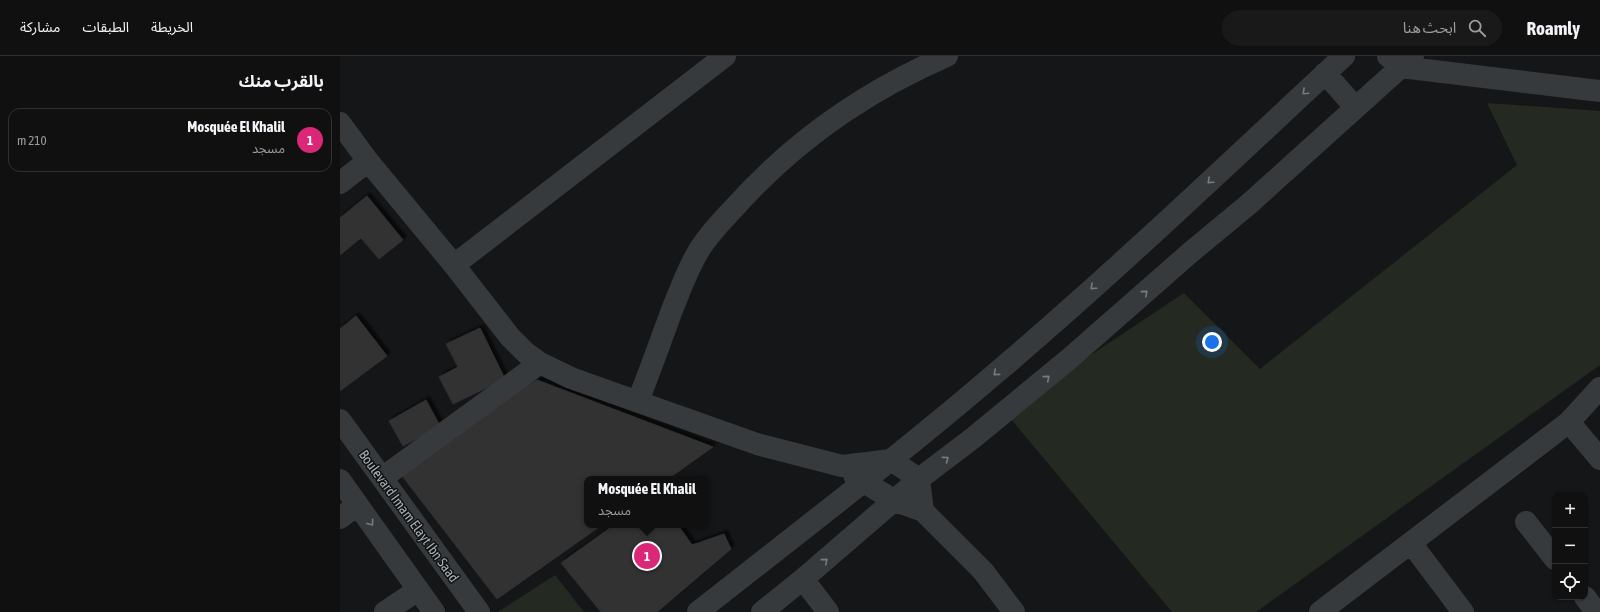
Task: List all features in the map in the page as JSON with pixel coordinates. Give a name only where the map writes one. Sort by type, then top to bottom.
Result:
[{"type":"street","points":[[454,265],[725,56]]},
{"type":"street","points":[[638,401],[681,288],[695,258],[723,220],[750,190],[789,154],[824,125],[871,94],[915,70],[947,56]]},
{"type":"street","points":[[698,612],[864,482],[997,373],[1220,172],[1344,56]]},
{"type":"street","points":[[762,612],[803,579],[919,479],[973,438],[1070,359],[1191,252],[1249,204],[1356,107],[1401,60],[1600,91]]},
{"type":"street","points":[[1325,73],[1356,107]]},
{"type":"street","points":[[340,123],[368,161],[454,265],[510,337],[526,353],[540,363],[571,378],[757,444],[842,466],[891,460],[919,479],[923,511]]},
{"type":"street","points":[[340,183],[368,161]]},
{"type":"street","points":[[382,478],[540,363]]},
{"type":"street","points":[[1320,612],[1497,475],[1569,422],[1600,388]]},
{"type":"street","name":"Boulevard Imam Elayt Ibn Saad","points":[[340,420],[479,612]]},
{"type":"street","points":[[1569,422],[1600,459]]},
{"type":"street","points":[[842,466],[864,482],[895,501],[923,511],[983,571],[1014,612]]},
{"type":"street","points":[[340,480],[434,612]]},
{"type":"street","points":[[340,518],[357,505]]},
{"type":"street","points":[[1526,522],[1552,555]]},
{"type":"street","points":[[1411,543],[1463,612]]},
{"type":"street","points":[[803,579],[828,612]]},
{"type":"street","points":[[386,612],[418,590]]},
{"type":"street","points":[[1587,600],[1596,612]]},
{"type":"shaded area","points":[[1487,103],[1600,111],[1600,365],[1256,612],[1172,612],[1005,412],[1184,293],[1260,369],[1517,165]]},
{"type":"shaded area","points":[[555,575],[584,612],[498,612]]},
{"type":"building","points":[[367,196],[403,240],[379,259],[361,238],[340,255],[340,218]]},
{"type":"building","points":[[356,316],[387,356],[340,391],[340,329]]},
{"type":"building","points":[[480,328],[505,379],[453,404],[439,377],[458,367],[446,344]]},
{"type":"building","points":[[537,380],[713,447],[672,476],[584,476],[584,528],[598,528],[497,599],[396,468]]},
{"type":"building","points":[[426,400],[440,426],[403,446],[389,421]]},
{"type":"building","points":[[610,528],[680,528],[692,545],[724,534],[731,549],[657,612],[601,612],[561,563]]},
{"type":"place","name":"Mosquée El Khalil","points":[[647,556]]}]
